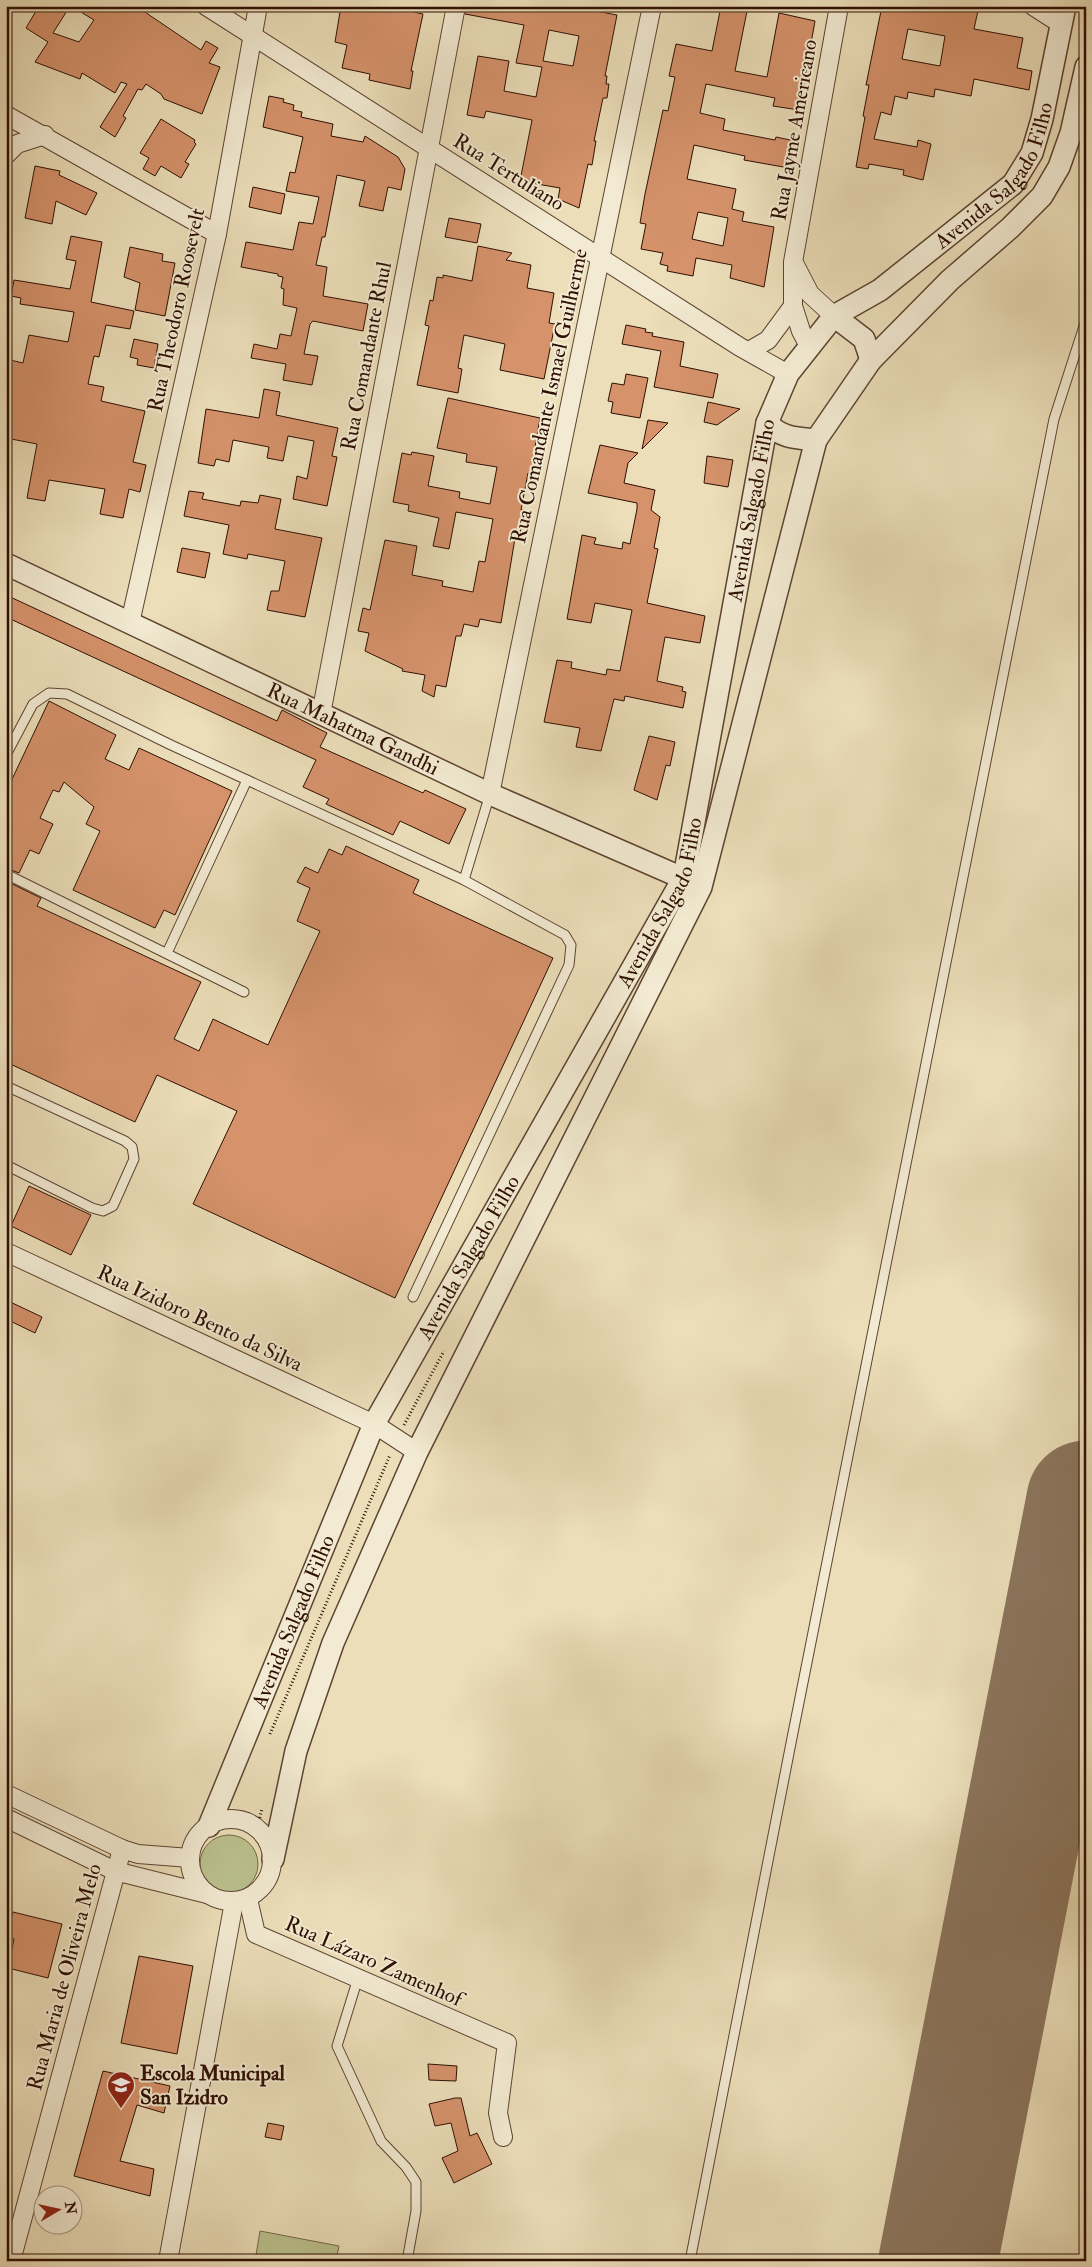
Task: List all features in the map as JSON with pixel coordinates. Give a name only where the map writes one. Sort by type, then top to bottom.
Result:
[{"type":"street","name":"Rua Tertuliano","points":[[206,6],[749,352],[788,374]]},
{"type":"street","name":"Rua Theodoro Roosevelt","points":[[130,623],[217,234],[258,6]]},
{"type":"street","name":"Rua Comandante Rhul","points":[[321,714],[456,6]]},
{"type":"street","name":"Rua Comandante Ismael Guilherme","points":[[490,794],[652,6]]},
{"type":"street","name":"Rua Jayme Americano","points":[[809,346],[801,331],[793,306],[793,262],[839,6]]},
{"type":"street","points":[[1033,6],[1063,15]]},
{"type":"street","name":"Avenida Salgado Filho","points":[[692,882],[767,423],[788,374],[834,316],[880,290],[1013,184],[1032,153],[1042,119],[1063,15]]},
{"type":"street","name":"Avenida Salgado Filho","points":[[209,1826],[374,1424],[692,882],[816,440],[871,360],[950,280],[1010,228],[1042,196],[1059,167],[1071,133],[1086,67]]},
{"type":"street","points":[[6,114],[217,234]]},
{"type":"street","points":[[6,155],[17,144],[45,135]]},
{"type":"street","points":[[793,262],[810,294],[864,340],[871,360]]},
{"type":"street","points":[[749,352],[768,340],[793,306]]},
{"type":"street","points":[[767,423],[775,431],[788,438],[816,440]]},
{"type":"street","name":"Rua Mahatma Gandhi","points":[[6,564],[490,794],[692,882]]},
{"type":"street","points":[[6,1818],[115,1870],[207,1894],[220,1901],[241,1900],[258,1892],[266,1883],[271,1872],[296,1751],[333,1643],[417,1452],[692,882]]},
{"type":"street","name":"Rua Izidoro Bento da Silva","points":[[6,1252],[374,1424],[417,1452]]},
{"type":"street","points":[[6,1794],[122,1849],[138,1854],[190,1858]]},
{"type":"street","points":[[207,1894],[197,1884],[191,1871],[190,1858],[192,1846],[199,1834],[220,1820],[246,1821],[257,1828],[271,1848],[273,1860]]},
{"type":"street","name":"Rua Maria de Oliveira Melo","points":[[10,2261],[122,1849]]},
{"type":"street","points":[[168,2261],[241,1900]]},
{"type":"street","name":"Rua Lázaro Zamenhof","points":[[241,1900],[256,1934],[507,2043],[498,2113],[503,2137]]},
{"type":"lane","points":[[690,2261],[1052,428],[1086,320]]},
{"type":"lane","points":[[6,755],[33,704],[49,693],[67,694],[247,780],[464,880],[564,935],[571,945],[569,965],[413,1297]]},
{"type":"lane","points":[[167,953],[247,780]]},
{"type":"lane","points":[[464,880],[490,794]]},
{"type":"lane","points":[[6,874],[244,992]]},
{"type":"lane","points":[[6,1086],[125,1141],[132,1147],[134,1159],[112,1206],[103,1211],[92,1208],[6,1165]]},
{"type":"lane","points":[[358,1978],[337,2046],[381,2140],[406,2167],[416,2182],[416,2211],[407,2261]]},
{"type":"green space","points":[[229,1835],[245,1840],[253,1848],[258,1864],[253,1880],[245,1888],[229,1893],[213,1888],[205,1880],[200,1864],[205,1848],[213,1840]]},
{"type":"green space","points":[[260,2231],[339,2246],[336,2261],[255,2261]]},
{"type":"building","points":[[39,6],[70,6],[53,33],[79,42],[94,20],[71,6],[136,6],[201,50],[206,41],[218,48],[209,63],[220,67],[202,114],[164,99],[161,94],[146,84],[142,90],[138,89],[123,116],[126,118],[115,137],[100,127],[127,84],[121,82],[115,93],[82,73],[80,79],[35,62],[48,42],[26,28]]},
{"type":"building","points":[[341,6],[387,6],[423,14],[411,71],[413,71],[410,89],[369,80],[370,74],[342,68],[347,45],[335,42]]},
{"type":"building","points":[[466,6],[570,6],[617,15],[605,76],[607,76],[606,84],[609,84],[607,98],[603,98],[594,141],[596,141],[592,165],[588,164],[579,208],[558,199],[560,188],[520,181],[532,120],[486,111],[484,118],[467,115],[478,56],[509,61],[504,91],[536,97],[542,67],[516,63],[524,25],[465,14]],"holes":[[[549,30],[579,36],[573,66],[543,61]]]},
{"type":"building","points":[[721,6],[748,6],[735,71],[767,77],[779,13],[815,21],[799,110],[773,106],[775,98],[706,84],[700,113],[725,119],[723,130],[775,140],[776,137],[795,141],[789,168],[744,160],[745,156],[694,145],[687,179],[736,189],[732,209],[744,212],[742,221],[774,227],[764,287],[730,278],[732,265],[696,258],[693,276],[667,271],[668,266],[660,264],[663,253],[641,249],[646,224],[640,223],[663,110],[668,111],[675,77],[669,76],[676,44],[712,51]],"holes":[[[698,212],[728,218],[723,246],[692,239]]]},
{"type":"building","points":[[882,6],[979,6],[974,29],[1023,38],[1017,68],[1032,71],[1029,90],[974,79],[971,96],[935,89],[934,97],[908,92],[907,99],[895,96],[891,115],[881,112],[874,139],[917,147],[918,140],[931,144],[923,180],[903,175],[904,170],[869,164],[868,169],[856,167],[869,85],[866,85]],"holes":[[[908,29],[945,36],[940,66],[902,59]]]},
{"type":"building","points":[[269,96],[284,99],[283,102],[294,105],[293,110],[302,112],[301,117],[333,124],[331,136],[363,142],[365,136],[398,157],[405,169],[401,190],[388,187],[383,211],[359,206],[365,181],[337,175],[325,237],[322,237],[316,265],[327,267],[323,296],[368,304],[363,331],[313,321],[310,324],[304,354],[318,356],[312,385],[283,380],[286,364],[251,358],[254,344],[277,349],[280,334],[291,336],[297,308],[283,305],[284,289],[281,288],[283,277],[278,276],[278,274],[241,267],[246,242],[293,250],[299,222],[313,224],[319,197],[286,191],[290,172],[295,173],[303,137],[263,127]]},
{"type":"building","points":[[161,119],[195,140],[196,144],[185,162],[189,164],[181,178],[161,166],[155,176],[143,169],[149,158],[140,153]]},
{"type":"building","points":[[35,166],[60,171],[59,175],[97,193],[86,215],[56,201],[52,224],[25,218]]},
{"type":"building","points":[[253,187],[285,194],[281,214],[249,207]]},
{"type":"building","points":[[449,218],[481,224],[477,243],[445,237]]},
{"type":"building","points":[[71,236],[102,242],[91,302],[134,311],[130,329],[106,325],[99,357],[94,356],[88,384],[104,387],[101,401],[145,411],[133,462],[146,465],[140,492],[129,489],[123,518],[100,514],[105,489],[49,480],[45,501],[27,498],[37,444],[6,438],[10,410],[6,410],[6,359],[23,363],[29,335],[68,342],[74,312],[20,304],[21,298],[11,296],[14,280],[70,289],[76,261],[66,259]]},
{"type":"building","points":[[478,246],[512,253],[506,260],[531,265],[527,288],[554,293],[549,323],[555,324],[544,379],[500,370],[505,344],[464,335],[458,368],[462,369],[458,393],[417,385],[429,326],[425,325],[430,300],[433,301],[437,277],[443,278],[443,275],[472,281]]},
{"type":"building","points":[[130,247],[163,254],[162,261],[175,263],[165,316],[135,310],[140,283],[124,277]]},
{"type":"building","points":[[626,325],[646,329],[645,332],[653,333],[652,336],[684,342],[680,366],[718,374],[713,398],[654,387],[661,351],[622,344]]},
{"type":"building","points":[[134,339],[158,344],[154,368],[137,365],[138,359],[130,357]]},
{"type":"building","points":[[626,374],[648,378],[640,418],[611,413],[613,402],[608,401],[612,383],[624,385]]},
{"type":"building","points":[[264,389],[280,392],[276,415],[338,428],[332,456],[337,457],[327,506],[293,499],[297,476],[307,479],[314,441],[288,436],[283,461],[267,458],[269,447],[233,440],[229,462],[216,459],[214,466],[198,463],[206,409],[259,418]]},
{"type":"building","points":[[448,398],[540,418],[535,447],[537,448],[532,474],[528,473],[521,510],[524,510],[520,533],[516,532],[501,623],[480,619],[478,627],[464,624],[461,636],[456,636],[446,687],[436,685],[434,697],[422,691],[425,675],[402,671],[403,669],[365,651],[369,633],[358,631],[363,608],[370,610],[385,540],[417,546],[412,575],[443,581],[442,586],[473,592],[479,561],[485,562],[493,519],[456,512],[449,549],[433,546],[439,518],[408,511],[409,505],[393,502],[402,453],[411,455],[412,452],[434,456],[428,486],[460,492],[459,498],[490,504],[497,467],[466,462],[467,454],[437,448]]},
{"type":"building","points":[[708,402],[740,409],[717,425],[704,422]]},
{"type":"building","points":[[648,420],[668,423],[642,449]]},
{"type":"building","points":[[600,445],[638,453],[628,463],[624,483],[655,490],[651,510],[660,517],[654,548],[658,549],[647,603],[705,616],[700,643],[665,637],[657,681],[683,687],[682,691],[686,692],[683,708],[625,696],[624,701],[614,699],[601,751],[576,747],[580,728],[544,722],[557,660],[572,662],[571,668],[606,675],[607,669],[620,671],[632,610],[595,603],[591,623],[567,619],[582,535],[596,538],[594,544],[622,549],[623,542],[630,544],[637,509],[637,503],[588,493]]},
{"type":"building","points":[[707,456],[733,460],[728,487],[704,483]]},
{"type":"building","points":[[189,491],[204,493],[202,499],[240,506],[241,501],[258,503],[260,495],[281,499],[275,529],[322,538],[305,617],[267,610],[271,591],[279,591],[285,561],[248,554],[247,559],[223,554],[229,525],[184,516]]},
{"type":"building","points":[[182,548],[210,553],[205,578],[177,572]]},
{"type":"building","points":[[6,595],[277,721],[282,710],[327,733],[320,747],[423,793],[425,790],[466,809],[449,844],[400,821],[393,835],[326,804],[329,799],[303,787],[316,760],[6,617]]},
{"type":"building","points":[[49,701],[116,735],[105,759],[129,770],[139,748],[232,791],[175,915],[164,910],[155,928],[73,890],[100,831],[86,824],[94,807],[64,782],[59,792],[53,790],[40,818],[53,824],[39,854],[30,850],[19,873],[6,868],[6,792]]},
{"type":"building","points":[[649,736],[675,742],[670,766],[666,765],[657,800],[634,790]]},
{"type":"building","points":[[346,846],[419,880],[413,893],[553,958],[395,1298],[193,1204],[237,1111],[157,1075],[135,1122],[6,1062],[6,881],[41,898],[37,906],[201,982],[174,1039],[199,1051],[213,1019],[268,1045],[320,931],[297,921],[310,888],[297,882],[305,867],[318,873],[329,849],[342,855]]},
{"type":"building","points":[[29,1186],[91,1215],[71,1255],[11,1226]]},
{"type":"building","points":[[6,1300],[42,1317],[35,1333],[6,1319]]},
{"type":"building","points":[[13,1912],[62,1924],[48,1978],[8,1968],[14,1939],[6,1937]]},
{"type":"building","points":[[139,1956],[193,1966],[177,2054],[121,2043]]},
{"type":"building","points":[[428,2064],[457,2066],[456,2081],[429,2080]]},
{"type":"building","points":[[103,2071],[170,2086],[164,2113],[137,2105],[120,2161],[154,2169],[150,2196],[74,2176]]},
{"type":"building","points":[[461,2098],[470,2136],[477,2133],[492,2164],[454,2183],[442,2158],[458,2151],[451,2123],[435,2126],[429,2104]]},
{"type":"building","points":[[268,2123],[284,2126],[281,2140],[265,2137]]},
{"type":"runway","points":[[938,2261],[1086,1500]]},
{"type":"place","name":"Escola Municipal San Izidro","points":[[121,2109]]}]
